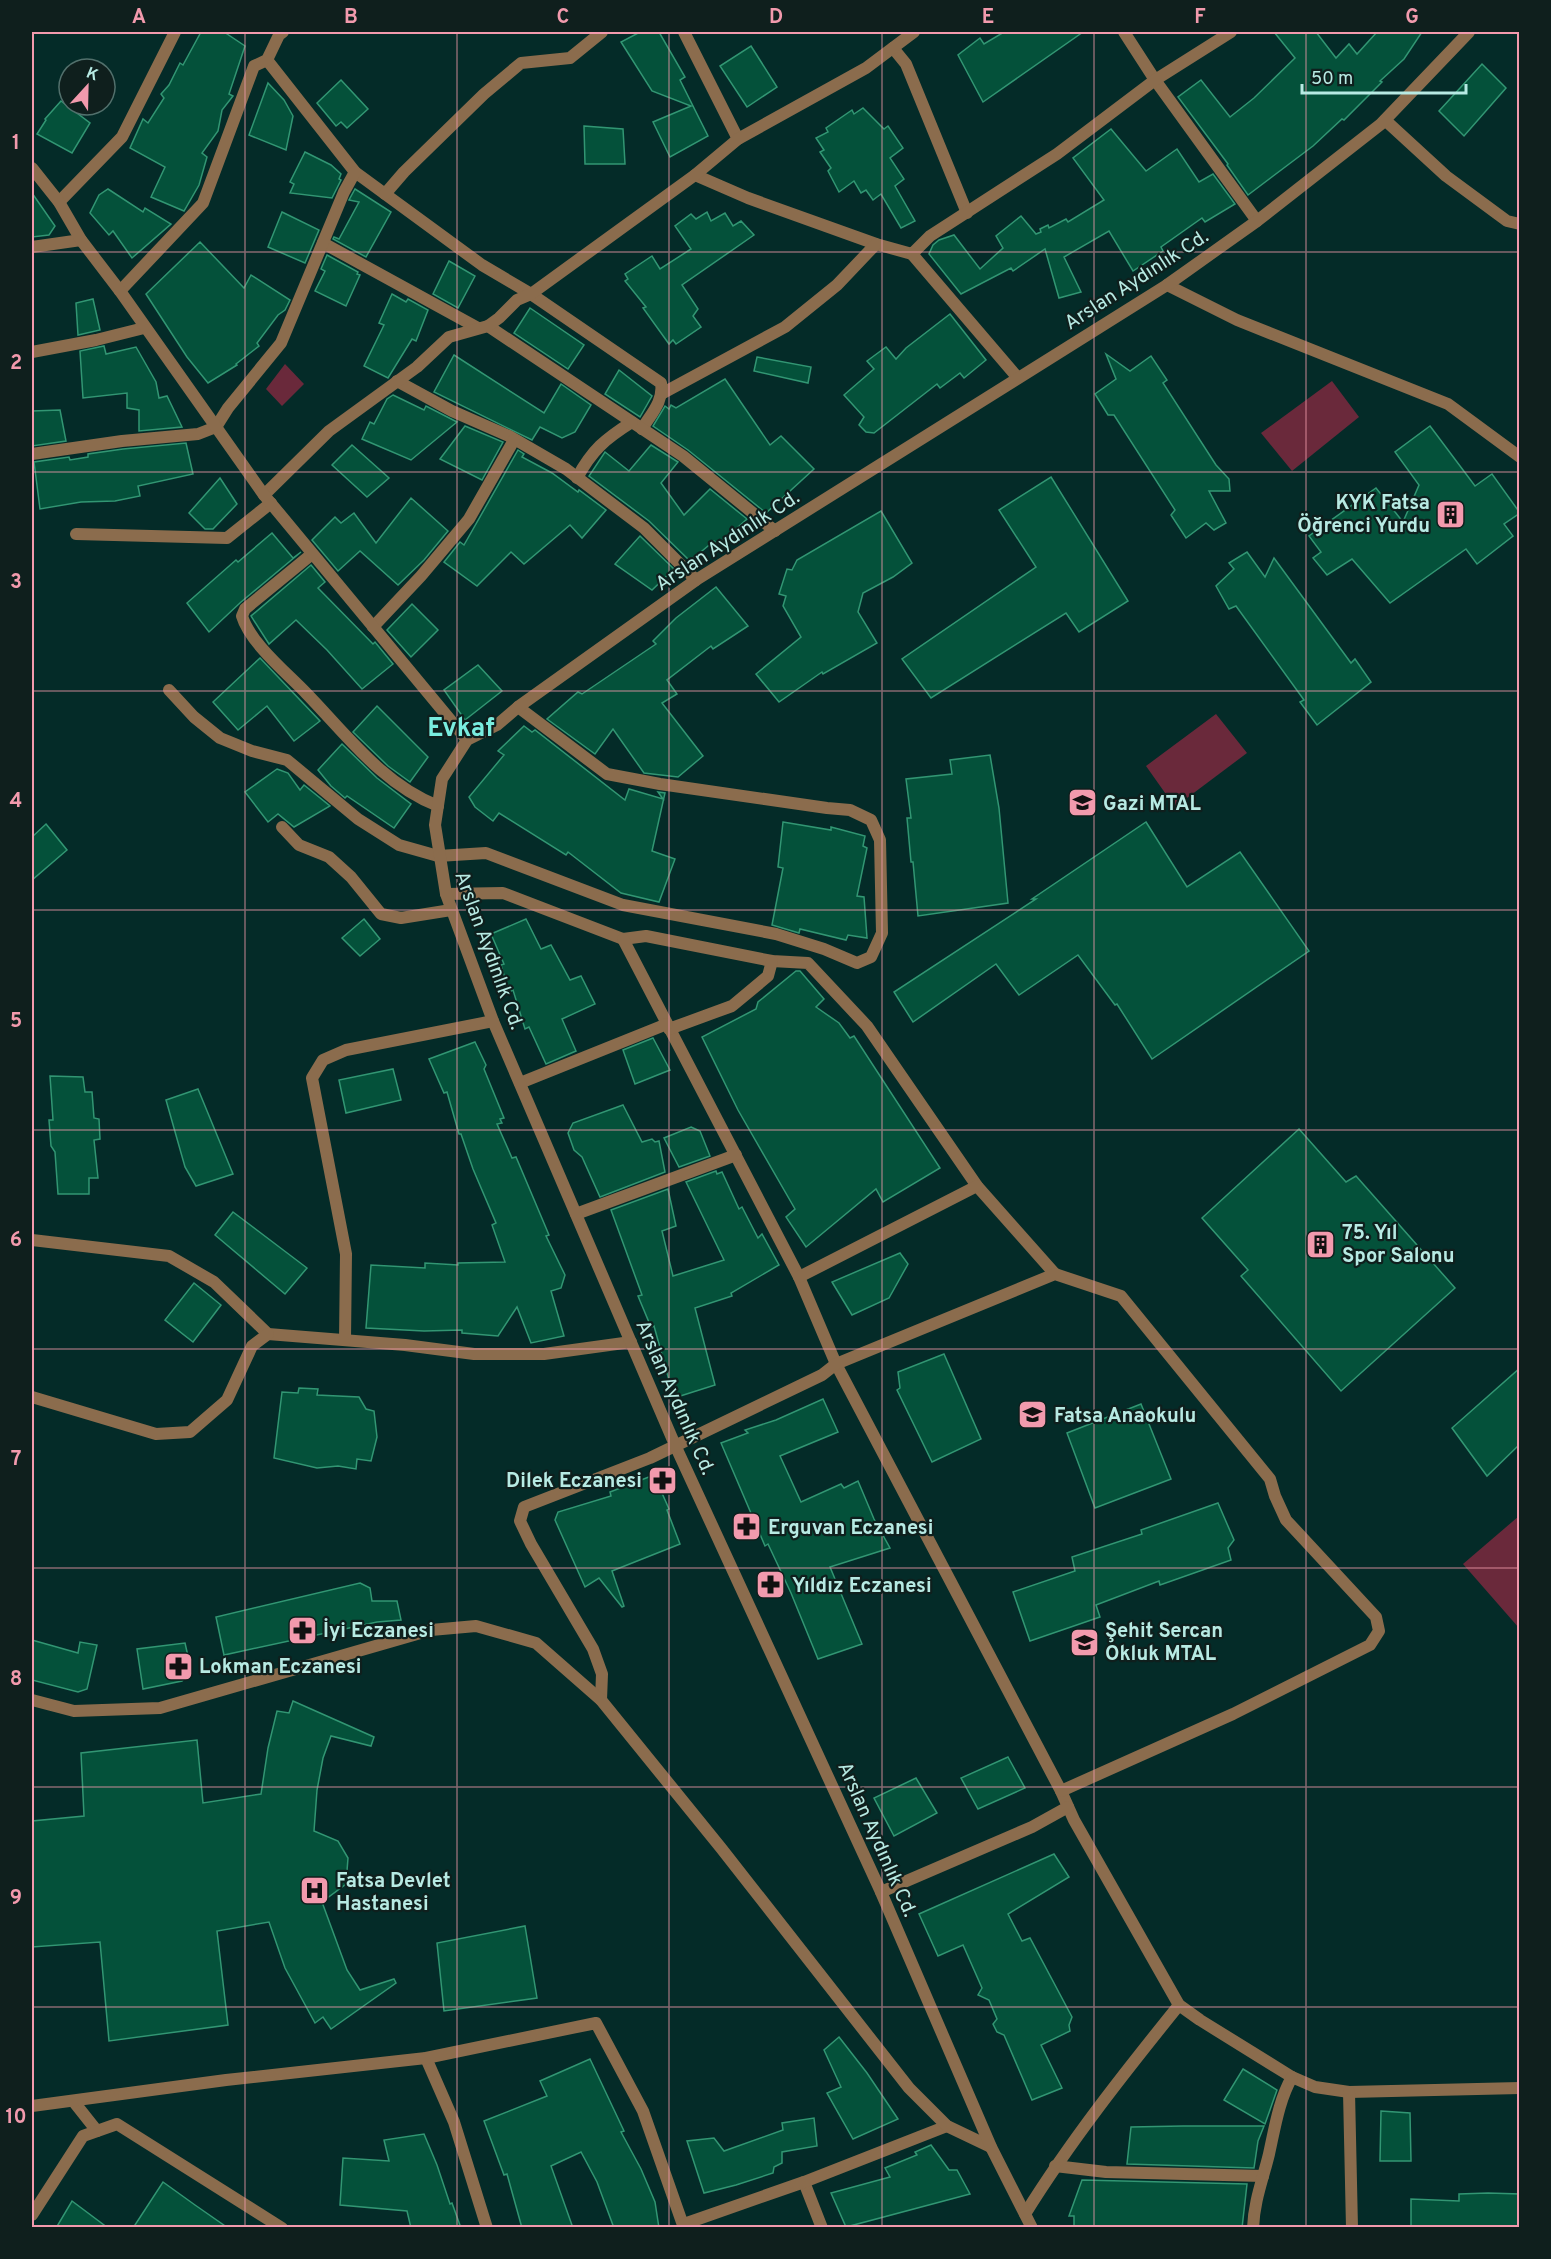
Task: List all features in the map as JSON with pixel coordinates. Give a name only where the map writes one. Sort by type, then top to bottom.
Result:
[{"type":"street","points":[[59,202],[122,137],[176,32]]},
{"type":"street","points":[[120,291],[203,203],[254,66],[267,60],[279,35],[284,32]]},
{"type":"street","points":[[385,194],[412,164],[484,94],[521,63],[570,58],[602,32]]},
{"type":"street","points":[[684,32],[738,139]]},
{"type":"street","points":[[76,534],[226,538],[267,499],[329,431],[417,367],[449,337],[483,327],[499,318],[517,300],[531,294],[695,175],[738,139],[866,68],[914,32]]},
{"type":"street","points":[[1124,32],[1155,80],[1257,221]]},
{"type":"street","points":[[912,254],[930,236],[1057,154],[1155,80],[1231,32]]},
{"type":"street","name":"Arslan Aydınlık Cd.","points":[[1032,2228],[991,2147],[881,1892],[675,1445],[493,1022],[446,894],[438,856],[435,825],[442,779],[467,740],[497,725],[518,707],[696,580],[1167,285],[1257,221],[1385,120],[1469,32]]},
{"type":"street","points":[[893,48],[906,64],[967,213]]},
{"type":"street","points":[[267,60],[355,172],[482,265],[531,294],[661,383],[663,393]]},
{"type":"street","points":[[1385,120],[1446,176],[1507,221],[1520,224]]},
{"type":"street","points":[[32,168],[59,202],[81,240],[120,291],[267,499],[467,740]]},
{"type":"street","points":[[32,454],[122,441],[198,434],[216,427],[228,408],[281,343],[355,172]]},
{"type":"street","points":[[695,175],[748,198],[876,244],[912,254],[1018,378]]},
{"type":"street","points":[[32,247],[81,240]]},
{"type":"street","points":[[323,243],[483,327],[683,456],[775,531]]},
{"type":"street","points":[[577,478],[587,460],[606,439],[637,426],[663,393],[785,327],[837,285],[876,244]]},
{"type":"street","points":[[1167,285],[1238,320],[1448,404],[1520,457]]},
{"type":"street","points":[[32,352],[136,332],[144,328]]},
{"type":"street","points":[[397,381],[566,469],[644,528],[696,580]]},
{"type":"street","points":[[373,627],[421,576],[469,519],[514,440]]},
{"type":"street","points":[[312,554],[245,609],[242,616],[244,624],[271,658],[361,753],[418,798],[438,806]]},
{"type":"street","points":[[169,690],[194,717],[220,738],[252,751],[287,760],[358,819],[399,845],[438,856],[486,853],[623,905],[777,934],[824,949],[856,963],[871,957],[882,933],[880,840],[871,820],[850,810],[660,784],[607,774],[518,707]]},
{"type":"street","points":[[282,827],[299,845],[329,857],[351,877],[381,914],[401,918],[452,910]]},
{"type":"street","points":[[446,894],[503,894],[623,939],[646,936],[772,961],[808,963],[867,1026],[977,1186],[1055,1274],[1121,1296],[1270,1479],[1286,1520],[1376,1617],[1379,1631],[1370,1645],[1233,1714],[1061,1791]]},
{"type":"street","points":[[623,939],[799,1277],[836,1364],[1068,1807],[1179,2005],[1292,2077],[1315,2087],[1349,2092],[1520,2088]]},
{"type":"street","points":[[520,1083],[668,1027],[732,1006],[768,976],[772,961]]},
{"type":"street","points":[[345,1340],[346,1254],[312,1078],[323,1060],[346,1050],[493,1022]]},
{"type":"street","points":[[576,1214],[736,1155]]},
{"type":"street","points":[[799,1277],[977,1186]]},
{"type":"street","points":[[32,1240],[169,1256],[214,1282],[268,1334],[405,1345],[474,1354],[544,1354],[630,1342]]},
{"type":"street","points":[[602,1700],[602,1674],[593,1649],[531,1544],[520,1521],[524,1507],[650,1458],[822,1375],[836,1364],[1055,1274]]},
{"type":"street","points":[[32,1397],[156,1434],[190,1432],[226,1400],[252,1346],[268,1334]]},
{"type":"street","points":[[32,1700],[74,1711],[160,1708],[431,1630],[476,1626],[536,1643],[602,1700],[909,2088],[947,2126],[991,2147]]},
{"type":"street","points":[[881,1892],[1032,1827],[1068,1807]]},
{"type":"street","points":[[1025,2214],[1055,2166],[1110,2090],[1179,2005]]},
{"type":"street","points":[[32,2106],[226,2080],[426,2058],[596,2023],[643,2111],[684,2226],[947,2126]]},
{"type":"street","points":[[426,2058],[454,2122],[487,2228]]},
{"type":"street","points":[[1252,2228],[1254,2205],[1280,2105],[1292,2077]]},
{"type":"street","points":[[1349,2092],[1352,2228]]},
{"type":"street","points":[[74,2102],[97,2131]]},
{"type":"street","points":[[32,2215],[83,2136],[117,2124],[282,2228]]},
{"type":"street","points":[[1055,2166],[1106,2172],[1263,2176]]},
{"type":"street","points":[[804,2182],[822,2228]]},
{"type":"shaded area","points":[[285,364],[304,384],[282,406],[266,389]]},
{"type":"shaded area","points":[[1332,381],[1359,417],[1292,471],[1261,433]]},
{"type":"shaded area","points":[[1216,714],[1247,753],[1175,807],[1146,766]]},
{"type":"shaded area","points":[[1519,1516],[1519,1628],[1463,1564]]},
{"type":"building","points":[[201,32],[224,32],[245,46],[229,94],[233,96],[222,110],[218,131],[202,153],[207,157],[199,185],[184,211],[151,197],[165,167],[130,148],[143,119],[148,123],[164,98],[161,94],[169,85],[180,63],[183,65]]},
{"type":"building","points":[[640,32],[659,32],[685,77],[680,80],[708,136],[670,157],[653,122],[691,106],[652,91],[621,42]]},
{"type":"building","points":[[1004,32],[1083,32],[983,102],[958,55],[980,38],[984,44]]},
{"type":"building","points":[[1274,32],[1316,32],[1336,58],[1349,44],[1357,54],[1377,32],[1422,32],[1404,59],[1344,120],[1342,119],[1313,146],[1248,195],[1178,97],[1201,80],[1230,117],[1254,98],[1295,58]]},
{"type":"building","points":[[751,46],[777,87],[747,107],[720,66]]},
{"type":"building","points":[[1482,64],[1506,88],[1464,136],[1439,111]]},
{"type":"building","points":[[341,80],[368,109],[347,128],[341,122],[336,126],[317,103]]},
{"type":"building","points":[[268,83],[284,100],[293,116],[286,150],[249,135]]},
{"type":"building","points":[[57,106],[57,117],[82,117],[90,123],[72,153],[37,134],[45,119]]},
{"type":"building","points":[[863,108],[884,129],[888,126],[903,148],[890,158],[904,179],[895,186],[915,221],[901,228],[881,194],[873,200],[866,190],[861,193],[854,181],[839,192],[828,171],[831,168],[820,152],[824,150],[816,138],[828,132],[826,128],[852,110],[854,114]]},
{"type":"building","points":[[584,126],[623,129],[625,164],[585,164]]},
{"type":"building","points":[[1111,129],[1146,171],[1177,149],[1199,182],[1213,174],[1235,204],[1205,222],[1202,218],[1161,247],[1163,251],[1133,271],[1109,231],[1064,257],[1081,292],[1059,298],[1045,249],[1013,271],[1011,268],[961,294],[929,254],[933,245],[939,240],[954,235],[980,269],[1003,248],[996,236],[1021,216],[1036,234],[1048,225],[1049,228],[1066,219],[1068,222],[1104,200],[1073,158]]},
{"type":"building","points":[[305,152],[331,165],[341,174],[339,179],[341,180],[332,198],[290,193],[294,184],[290,182]]},
{"type":"building","points":[[108,189],[143,212],[145,208],[171,224],[132,258],[113,231],[109,235],[90,213],[99,195]]},
{"type":"building","points":[[355,189],[391,212],[366,257],[333,239],[334,237],[339,239],[359,202],[349,200]]},
{"type":"building","points":[[32,193],[55,226],[49,235],[32,237]]},
{"type":"building","points":[[282,212],[319,230],[305,263],[268,247]]},
{"type":"building","points":[[707,212],[711,221],[725,213],[733,226],[741,221],[754,235],[682,285],[698,309],[693,316],[701,327],[676,344],[673,340],[669,344],[643,308],[646,307],[625,281],[628,279],[625,274],[652,256],[660,269],[691,249],[675,226],[691,214],[696,219]]},
{"type":"building","points":[[200,242],[244,288],[251,275],[290,300],[285,310],[278,315],[257,343],[259,346],[237,365],[208,383],[187,357],[146,294]]},
{"type":"building","points":[[327,255],[360,275],[346,306],[315,291],[325,271],[321,269]]},
{"type":"building","points":[[449,261],[475,276],[458,308],[433,294]]},
{"type":"building","points":[[392,294],[406,302],[408,299],[428,310],[416,341],[412,339],[388,378],[364,366],[384,325],[379,323]]},
{"type":"building","points":[[93,299],[100,330],[78,335],[76,303]]},
{"type":"building","points":[[530,308],[584,345],[568,369],[514,333]]},
{"type":"building","points":[[950,314],[986,360],[964,378],[960,373],[940,388],[937,384],[874,433],[866,432],[859,425],[864,417],[844,395],[874,369],[867,361],[886,347],[896,359],[906,348]]},
{"type":"building","points":[[104,346],[106,354],[136,347],[156,382],[159,398],[167,396],[182,427],[139,431],[139,410],[127,408],[127,393],[83,398],[80,351]]},
{"type":"building","points":[[1106,354],[1130,371],[1151,356],[1167,380],[1163,383],[1216,465],[1229,479],[1230,491],[1209,491],[1226,523],[1214,530],[1206,523],[1186,538],[1171,515],[1175,510],[1114,415],[1108,415],[1095,394],[1116,379]]},
{"type":"building","points":[[454,355],[544,413],[561,384],[591,405],[575,432],[562,438],[540,427],[532,440],[434,392]]},
{"type":"building","points":[[757,357],[811,367],[808,383],[754,371]]},
{"type":"building","points":[[619,370],[652,396],[640,417],[605,394]]},
{"type":"building","points":[[725,379],[770,445],[781,436],[814,469],[766,513],[688,450],[653,426],[665,406],[669,409],[671,405],[676,408]]},
{"type":"building","points":[[393,395],[424,410],[426,406],[457,422],[411,460],[362,439],[370,422],[374,424],[387,399]]},
{"type":"building","points":[[60,410],[66,441],[32,446],[32,411]]},
{"type":"building","points":[[465,426],[503,442],[482,480],[440,459]]},
{"type":"building","name":"KYK Fatsa Öğrenci Yurdu","points":[[1430,426],[1475,486],[1492,474],[1520,513],[1504,524],[1513,536],[1477,564],[1466,549],[1390,603],[1352,559],[1327,575],[1313,558],[1321,552],[1309,536],[1376,488],[1403,522],[1419,485],[1395,452]]},
{"type":"building","points":[[186,443],[193,474],[138,486],[140,496],[40,509],[34,462],[69,457],[70,460],[88,457],[88,454]]},
{"type":"building","points":[[352,445],[389,478],[367,497],[332,465]]},
{"type":"building","points":[[651,445],[678,462],[661,483],[684,515],[710,489],[747,519],[718,545],[714,541],[690,561],[649,521],[589,476],[605,452],[629,471]]},
{"type":"building","points":[[518,450],[524,454],[522,457],[552,473],[578,492],[579,490],[606,510],[582,538],[570,525],[524,564],[511,552],[477,586],[444,562],[460,542],[464,545]]},
{"type":"building","points":[[1051,477],[1128,601],[1079,632],[1066,613],[931,698],[902,659],[1036,567],[999,510]]},
{"type":"building","points":[[220,478],[237,504],[213,529],[205,529],[189,513]]},
{"type":"building","points":[[411,498],[448,531],[424,560],[398,585],[360,551],[338,571],[312,540],[335,517],[341,523],[354,513],[376,543]]},
{"type":"building","points":[[881,511],[912,563],[893,577],[863,593],[858,612],[877,643],[823,674],[822,672],[779,702],[756,674],[801,637],[783,606],[786,596],[779,594],[787,569],[792,570],[797,560]]},
{"type":"building","points":[[272,533],[293,558],[301,552],[209,632],[187,603],[236,560],[238,562]]},
{"type":"building","points":[[640,536],[674,569],[652,590],[615,564]]},
{"type":"building","points":[[1247,552],[1265,577],[1274,558],[1351,663],[1355,659],[1371,682],[1317,725],[1300,702],[1304,700],[1236,606],[1229,609],[1216,586],[1234,569],[1229,563]]},
{"type":"building","points":[[311,565],[325,582],[318,588],[373,644],[375,642],[393,664],[362,689],[296,620],[269,644],[251,616]]},
{"type":"building","points":[[716,587],[748,626],[713,649],[711,646],[667,680],[677,694],[662,703],[703,756],[678,777],[644,773],[613,729],[595,754],[547,719],[578,692],[582,694],[656,644],[653,641],[676,618]]},
{"type":"building","points":[[412,604],[438,630],[411,657],[387,630]]},
{"type":"building","points":[[260,658],[320,721],[294,741],[267,706],[238,730],[213,702]]},
{"type":"building","points":[[478,665],[502,691],[465,720],[444,690]]},
{"type":"building","points":[[377,706],[428,757],[410,782],[388,766],[353,732]]},
{"type":"building","points":[[524,726],[532,732],[535,730],[625,800],[629,789],[663,799],[658,792],[665,793],[652,851],[675,859],[659,902],[621,893],[568,852],[566,855],[499,813],[493,821],[475,807],[469,797],[504,755],[498,751]]},
{"type":"building","points":[[342,744],[377,778],[411,804],[394,828],[347,796],[345,798],[318,770]]},
{"type":"building","points":[[990,755],[999,808],[1008,903],[918,916],[907,818],[911,818],[906,779],[952,774],[950,760]]},
{"type":"building","points":[[277,769],[288,773],[300,790],[304,785],[330,806],[294,827],[278,814],[268,822],[245,792]]},
{"type":"building","points":[[783,822],[831,830],[831,827],[865,836],[863,846],[867,848],[857,896],[864,897],[867,938],[848,935],[846,940],[800,929],[799,933],[772,925],[783,868],[778,867]]},
{"type":"building","points":[[1146,822],[1187,887],[1240,852],[1309,951],[1152,1059],[1117,1004],[1115,1005],[1078,955],[1019,995],[996,964],[913,1022],[894,992],[1036,899],[1032,899]]},
{"type":"building","points":[[46,824],[67,850],[32,880],[32,837]]},
{"type":"building","points":[[364,919],[380,939],[360,956],[342,938]]},
{"type":"building","points":[[526,919],[541,949],[551,945],[570,980],[581,976],[595,1004],[562,1019],[576,1051],[546,1064],[529,1027],[525,1029],[513,990],[509,992],[501,965],[504,964],[491,934]]},
{"type":"building","points":[[796,971],[800,971],[824,999],[816,1007],[839,1023],[850,1038],[854,1036],[940,1168],[883,1202],[876,1189],[806,1247],[786,1217],[795,1209],[738,1110],[702,1037],[756,1009],[758,1002]]},
{"type":"building","points":[[653,1038],[670,1070],[635,1084],[623,1050]]},
{"type":"building","points":[[475,1042],[486,1065],[484,1069],[504,1118],[500,1119],[502,1123],[497,1124],[512,1158],[516,1157],[549,1235],[546,1236],[565,1275],[561,1288],[551,1291],[564,1336],[531,1343],[517,1307],[498,1336],[462,1333],[462,1330],[366,1328],[371,1265],[425,1268],[425,1263],[458,1265],[458,1263],[505,1262],[492,1225],[496,1223],[461,1134],[459,1134],[447,1092],[444,1093],[429,1059]]},
{"type":"building","points":[[393,1069],[401,1100],[346,1113],[339,1080]]},
{"type":"building","points":[[50,1076],[83,1077],[85,1092],[92,1092],[94,1118],[99,1119],[100,1139],[94,1140],[98,1178],[89,1178],[89,1194],[58,1194],[55,1152],[51,1146],[49,1120],[53,1120]]},
{"type":"building","points":[[198,1089],[233,1174],[196,1186],[185,1167],[166,1100]]},
{"type":"building","points":[[623,1105],[642,1142],[652,1139],[655,1142],[659,1141],[665,1172],[600,1197],[582,1157],[574,1150],[568,1133],[573,1123]]},
{"type":"building","points":[[691,1127],[700,1131],[710,1156],[679,1167],[664,1138]]},
{"type":"building","name":"75. Yıl Spor Salonu","points":[[1299,1129],[1346,1182],[1356,1176],[1455,1288],[1341,1391],[1241,1276],[1248,1270],[1202,1218]]},
{"type":"building","points":[[716,1171],[717,1174],[722,1172],[739,1209],[742,1207],[758,1238],[762,1234],[779,1265],[731,1293],[732,1296],[695,1308],[715,1385],[674,1398],[654,1326],[651,1327],[638,1296],[642,1295],[611,1210],[668,1189],[676,1226],[662,1231],[673,1276],[724,1260],[686,1182]]},
{"type":"building","points":[[233,1212],[307,1268],[285,1294],[215,1235]]},
{"type":"building","points":[[900,1253],[908,1264],[889,1298],[852,1315],[832,1282]]},
{"type":"building","points":[[194,1283],[221,1305],[193,1342],[165,1320]]},
{"type":"building","points":[[944,1354],[981,1439],[932,1462],[897,1390],[900,1388],[898,1372]]},
{"type":"building","points":[[1520,1368],[1520,1444],[1487,1476],[1452,1428]]},
{"type":"building","points":[[299,1388],[318,1389],[317,1395],[359,1397],[366,1409],[374,1411],[377,1437],[371,1461],[357,1459],[356,1469],[338,1466],[317,1468],[274,1458],[282,1392],[298,1393]]},
{"type":"building","points":[[823,1399],[838,1432],[780,1456],[801,1502],[841,1484],[844,1488],[858,1481],[874,1519],[890,1548],[830,1567],[862,1644],[818,1659],[791,1593],[768,1544],[765,1546],[721,1443],[748,1433],[745,1430],[776,1420]]},
{"type":"building","points":[[1141,1404],[1171,1479],[1095,1508],[1067,1433]]},
{"type":"building","points":[[654,1475],[669,1509],[667,1510],[680,1544],[612,1571],[624,1606],[622,1607],[599,1578],[585,1587],[555,1520],[558,1512],[611,1496],[610,1492]]},
{"type":"building","points":[[1218,1503],[1234,1540],[1228,1548],[1231,1560],[1160,1585],[1159,1581],[1096,1605],[1100,1617],[1030,1641],[1013,1592],[1075,1571],[1072,1557],[1142,1534],[1141,1530]]},
{"type":"building","points":[[360,1583],[370,1588],[372,1601],[397,1601],[401,1620],[377,1622],[224,1655],[216,1617]]},
{"type":"building","points":[[32,1640],[78,1653],[80,1642],[97,1645],[87,1689],[78,1692],[32,1680]]},
{"type":"building","points":[[185,1643],[190,1665],[189,1673],[182,1681],[143,1689],[137,1649]]},
{"type":"building","points":[[293,1701],[374,1737],[371,1746],[331,1736],[323,1758],[317,1790],[314,1831],[338,1841],[348,1858],[346,1884],[322,1902],[347,1970],[360,1990],[394,1979],[396,1983],[331,2029],[323,2017],[315,2023],[285,1968],[269,1922],[217,1931],[228,2025],[109,2041],[100,1942],[32,1947],[32,1821],[84,1816],[81,1753],[197,1740],[203,1803],[261,1794],[268,1748],[277,1711],[289,1713]]},
{"type":"building","points":[[1008,1757],[1025,1788],[978,1809],[961,1778]]},
{"type":"building","points":[[916,1778],[937,1813],[894,1836],[874,1798]]},
{"type":"building","points":[[1054,1854],[1069,1877],[1008,1914],[1022,1941],[1030,1938],[1072,2017],[1069,2025],[1070,2031],[1041,2045],[1062,2088],[1032,2100],[1004,2035],[997,2032],[993,2024],[997,2019],[989,2000],[978,1995],[982,1988],[963,1945],[938,1956],[919,1914]]},
{"type":"building","points":[[525,1926],[537,1998],[444,2011],[437,1943]]},
{"type":"building","points":[[839,2037],[898,2119],[853,2139],[827,2093],[841,2087],[824,2050]]},
{"type":"building","points":[[590,2059],[624,2131],[621,2132],[641,2169],[655,2202],[659,2228],[614,2228],[597,2182],[581,2152],[551,2166],[573,2228],[522,2228],[507,2174],[504,2175],[484,2121],[547,2096],[540,2081]]},
{"type":"building","points":[[1243,2069],[1277,2090],[1265,2124],[1224,2100]]},
{"type":"building","points":[[1381,2111],[1410,2113],[1411,2161],[1380,2161]]},
{"type":"building","points":[[814,2118],[817,2146],[782,2152],[782,2163],[774,2167],[773,2173],[704,2193],[687,2141],[714,2138],[724,2151],[783,2130],[782,2123]]},
{"type":"building","points":[[1264,2126],[1258,2141],[1254,2168],[1127,2164],[1131,2127]]},
{"type":"building","points":[[424,2134],[461,2228],[411,2228],[407,2211],[340,2205],[343,2158],[389,2161],[384,2140]]},
{"type":"building","points":[[931,2145],[949,2170],[957,2170],[970,2194],[846,2227],[831,2193],[890,2177],[885,2168],[917,2155],[915,2152]]},
{"type":"building","points":[[1082,2180],[1247,2184],[1242,2228],[1074,2228],[1074,2216],[1069,2216]]},
{"type":"building","points":[[163,2182],[195,2205],[228,2228],[133,2228]]},
{"type":"building","points":[[1459,2194],[1520,2194],[1520,2228],[1411,2228],[1411,2199],[1459,2201]]},
{"type":"building","points":[[72,2201],[108,2228],[56,2228]]},
{"type":"place","name":"KYK Fatsa Öğrenci Yurdu","points":[[1451,514]]},
{"type":"place","name":"Gazi MTAL","points":[[1082,803]]},
{"type":"place","name":"75. Yıl Spor Salonu","points":[[1321,1244]]},
{"type":"place","name":"Fatsa Anaokulu","points":[[1033,1415]]},
{"type":"place","name":"Dilek Eczanesi","points":[[663,1480]]},
{"type":"place","name":"Erguvan Eczanesi","points":[[747,1527]]},
{"type":"place","name":"Yıldız Eczanesi","points":[[771,1585]]},
{"type":"place","name":"İyi Eczanesi","points":[[302,1630]]},
{"type":"place","name":"Şehit Sercan Okluk MTAL","points":[[1084,1642]]},
{"type":"place","name":"Lokman Eczanesi","points":[[178,1666]]},
{"type":"place","name":"Fatsa Devlet Hastanesi","points":[[315,1891]]},
{"type":"district","name":"Evkaf","points":[[461,727]]}]
